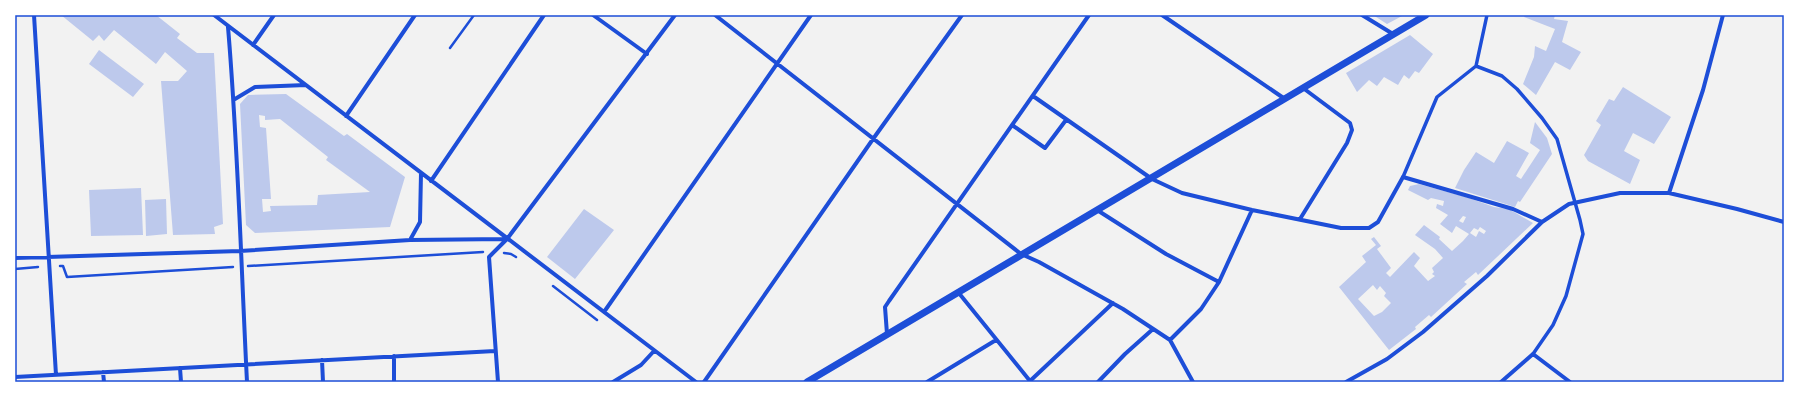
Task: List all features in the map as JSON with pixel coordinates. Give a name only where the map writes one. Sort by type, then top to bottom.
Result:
[{"type":"street","points":[[34,15],[56,375]]},
{"type":"street","points":[[214,15],[696,382]]},
{"type":"street","points":[[253,45],[274,15]]},
{"type":"street","points":[[346,116],[415,15]]},
{"type":"street","points":[[431,181],[544,15]]},
{"type":"street","points":[[593,15],[647,54]]},
{"type":"street","points":[[498,382],[489,257],[507,239],[675,15]]},
{"type":"street","points":[[715,15],[1021,254],[1039,262],[1113,303],[1170,340],[1193,382]]},
{"type":"street","points":[[604,312],[776,63],[811,15]]},
{"type":"street","points":[[704,382],[873,139],[962,15]]},
{"type":"street","points":[[887,334],[885,307],[956,203],[1089,15]]},
{"type":"street","points":[[1162,15],[1285,99]]},
{"type":"street","points":[[1362,15],[1394,35]]},
{"type":"street","points":[[807,382],[1021,254],[1152,179],[1426,15]]},
{"type":"street","points":[[1033,96],[1152,179],[1182,193],[1252,210],[1341,228],[1369,228],[1378,222],[1403,176],[1437,97],[1476,66],[1487,15]]},
{"type":"street","points":[[1669,193],[1703,90],[1723,15]]},
{"type":"street","points":[[228,27],[234,99],[240,251],[248,382]]},
{"type":"street","points":[[1476,66],[1502,76],[1535,108],[1556,139],[1580,220],[1582,234],[1566,296],[1552,325],[1533,354],[1501,382]]},
{"type":"street","points":[[234,99],[255,87],[306,85]]},
{"type":"street","points":[[1300,219],[1347,143],[1352,130],[1350,123],[1302,88]]},
{"type":"street","points":[[1012,124],[1046,148],[1066,120]]},
{"type":"street","points":[[410,240],[420,222],[421,173]]},
{"type":"street","points":[[1403,176],[1513,209],[1542,222]]},
{"type":"street","points":[[1346,382],[1387,359],[1422,332],[1486,276],[1542,222],[1574,202],[1620,193],[1669,193],[1784,222]]},
{"type":"street","points":[[1098,210],[1166,254],[1219,282]]},
{"type":"street","points":[[1170,340],[1201,309],[1219,282],[1252,210]]},
{"type":"street","points":[[15,258],[240,251],[410,240],[507,239]]},
{"type":"street","points":[[958,292],[1030,381],[1113,303]]},
{"type":"street","points":[[1098,382],[1125,354],[1153,329]]},
{"type":"street","points":[[927,382],[996,340]]},
{"type":"street","points":[[15,377],[495,351]]},
{"type":"street","points":[[612,382],[641,365],[654,351]]},
{"type":"street","points":[[1533,354],[1570,382]]},
{"type":"street","points":[[394,356],[394,382]]},
{"type":"street","points":[[322,360],[323,382]]},
{"type":"street","points":[[180,368],[181,382]]},
{"type":"street","points":[[103,372],[104,382]]},
{"type":"path","points":[[450,48],[474,15]]},
{"type":"path","points":[[63,266],[67,277],[482,252]]},
{"type":"path","points":[[549,283],[597,320]]},
{"type":"building","points":[[61,15],[156,15],[180,34],[177,38],[197,53],[214,53],[223,224],[214,227],[215,234],[173,235],[161,81],[178,81],[187,71],[165,52],[156,64],[114,30],[104,41],[99,35],[93,41]]},
{"type":"building","points":[[1373,15],[1404,15],[1387,24]]},
{"type":"building","points":[[1525,15],[1555,15],[1554,19],[1568,21],[1562,42],[1581,52],[1570,70],[1555,62],[1536,95],[1523,84],[1534,57],[1535,46],[1546,51],[1555,29],[1524,17]]},
{"type":"building","points":[[1410,35],[1433,54],[1419,73],[1415,71],[1409,79],[1404,75],[1398,85],[1384,77],[1377,86],[1369,80],[1357,92],[1346,73]]},
{"type":"building","points":[[99,50],[144,84],[133,97],[89,64]]},
{"type":"building","points":[[1623,87],[1671,117],[1654,144],[1633,133],[1624,151],[1640,160],[1630,184],[1588,161],[1584,155],[1601,125],[1596,121],[1609,99],[1614,101]]},
{"type":"building","points":[[286,94],[344,136],[347,134],[405,177],[390,227],[255,233],[246,225],[240,104],[248,95]],"holes":[[[259,115],[265,116],[265,120],[280,119],[328,157],[326,160],[370,192],[318,195],[317,205],[270,206],[271,211],[263,212],[262,199],[271,199],[266,128],[260,127]]]},
{"type":"building","points":[[1535,122],[1547,138],[1552,154],[1520,202],[1518,201],[1515,207],[1455,188],[1464,170],[1476,152],[1494,163],[1507,141],[1529,153],[1516,176],[1521,179],[1540,150],[1530,143]]},
{"type":"building","points":[[1419,184],[1469,198],[1494,207],[1509,209],[1533,223],[1478,275],[1476,272],[1464,282],[1467,284],[1431,317],[1429,315],[1415,327],[1416,329],[1389,350],[1339,287],[1366,262],[1362,256],[1376,245],[1371,239],[1374,237],[1381,246],[1377,249],[1391,268],[1386,273],[1390,277],[1414,252],[1420,258],[1414,266],[1428,281],[1435,276],[1432,274],[1434,272],[1432,268],[1443,258],[1435,249],[1415,235],[1424,225],[1440,237],[1439,239],[1452,251],[1469,234],[1456,226],[1452,233],[1440,224],[1448,215],[1436,208],[1437,204],[1443,206],[1444,201],[1431,198],[1428,200],[1408,190],[1410,186]],"holes":[[[1463,216],[1466,217],[1463,223],[1459,221]],[[1480,227],[1486,231],[1484,234],[1479,231],[1476,237],[1470,233],[1474,228],[1478,230]],[[1373,285],[1377,290],[1380,286],[1386,293],[1384,296],[1391,303],[1382,312],[1374,316],[1358,299]]]},
{"type":"building","points":[[141,188],[143,235],[91,236],[89,190]]},
{"type":"building","points":[[166,199],[167,234],[146,236],[145,200]]},
{"type":"building","points":[[584,209],[614,230],[575,279],[547,257]]}]
